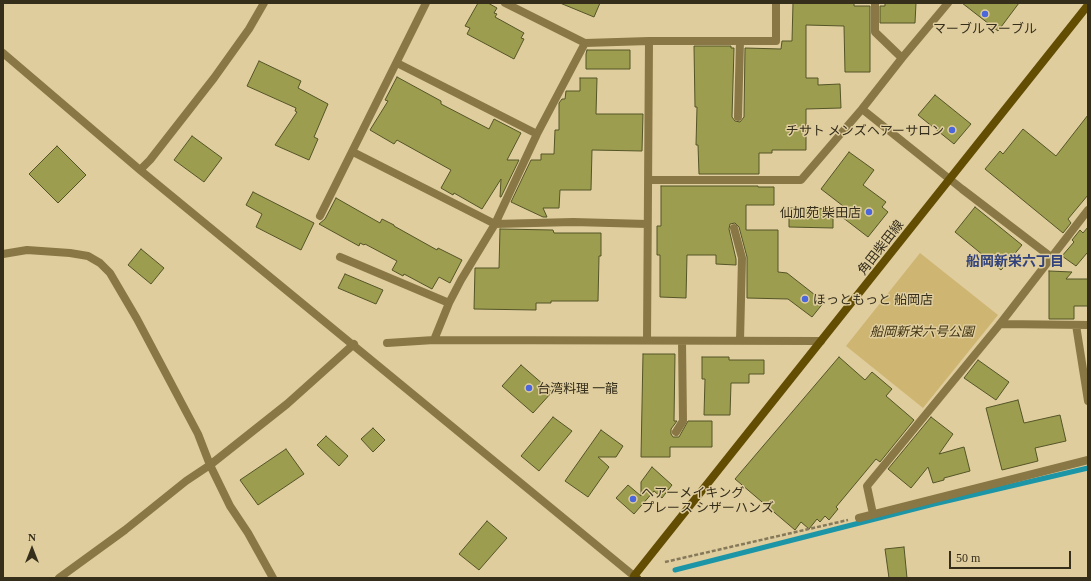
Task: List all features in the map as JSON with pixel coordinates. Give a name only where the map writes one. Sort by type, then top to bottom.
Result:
[{"type":"main road","name":"角田柴田線","points":[[635,577],[1088,5]]},
{"type":"street","points":[[140,170],[150,160],[214,78],[249,29],[264,3]]},
{"type":"street","points":[[320,216],[397,64],[426,3]]},
{"type":"street","points":[[505,3],[585,43],[649,41],[776,41],[776,3]]},
{"type":"street","points":[[875,3],[874,32],[902,58]]},
{"type":"street","points":[[648,180],[801,180],[862,109],[948,3]]},
{"type":"street","points":[[647,340],[649,41]]},
{"type":"street","points":[[738,117],[740,41]]},
{"type":"street","points":[[434,340],[449,303],[461,280],[495,224],[537,134],[585,43]]},
{"type":"street","points":[[3,53],[140,170],[354,344],[635,577]]},
{"type":"street","points":[[397,64],[537,134]]},
{"type":"street","points":[[862,109],[949,179],[1051,257]]},
{"type":"street","points":[[353,152],[495,224],[573,222],[647,224]]},
{"type":"street","points":[[873,514],[867,486],[1000,324],[1088,210]]},
{"type":"street","points":[[734,228],[742,258],[740,341]]},
{"type":"street","points":[[3,254],[27,250],[70,253],[88,256],[100,263],[110,273],[137,319],[198,434],[210,465],[230,506],[248,533],[273,578]]},
{"type":"street","points":[[340,257],[449,303]]},
{"type":"street","points":[[1000,324],[1088,325]]},
{"type":"street","points":[[1076,325],[1088,401]]},
{"type":"street","points":[[387,343],[434,340],[821,341]]},
{"type":"street","points":[[676,432],[684,421],[682,341]]},
{"type":"street","points":[[59,578],[125,530],[186,481],[210,465],[287,404],[354,344]]},
{"type":"street","points":[[860,518],[1088,460]]},
{"type":"path","points":[[666,562],[860,518]]},
{"type":"green space","name":"船岡新栄六号公園","points":[[920,253],[998,315],[923,408],[846,346]]},
{"type":"building","points":[[478,3],[488,3],[497,8],[494,13],[497,14],[495,17],[524,33],[521,38],[524,39],[514,59],[467,34],[470,28],[465,26]]},
{"type":"building","points":[[560,3],[600,3],[594,17]]},
{"type":"building","points":[[793,3],[854,3],[854,6],[870,6],[870,72],[845,72],[844,26],[806,25],[806,78],[818,78],[818,85],[840,84],[841,108],[806,109],[806,150],[772,150],[772,153],[759,153],[759,174],[699,174],[698,145],[696,145],[697,107],[695,107],[694,46],[731,46],[731,48],[734,48],[732,117],[735,121],[740,122],[744,117],[745,48],[781,49],[782,41],[792,41]]},
{"type":"building","points":[[885,3],[916,3],[915,23],[880,23],[880,6],[885,6]]},
{"type":"building","points":[[962,3],[1019,3],[998,31]]},
{"type":"building","points":[[587,50],[630,50],[630,69],[586,69]]},
{"type":"building","points":[[259,61],[301,81],[298,88],[328,104],[314,137],[318,139],[309,160],[275,145],[297,112],[295,111],[296,108],[247,86]]},
{"type":"building","points":[[397,77],[441,101],[441,104],[489,129],[494,119],[521,133],[507,160],[519,160],[501,197],[501,179],[482,209],[454,193],[453,195],[441,188],[451,170],[397,140],[394,144],[370,130],[388,101],[385,100]]},
{"type":"building","points":[[580,78],[597,78],[596,114],[643,114],[642,151],[592,150],[591,190],[560,190],[559,208],[543,208],[547,217],[543,217],[511,202],[531,160],[541,160],[541,154],[554,154],[555,130],[559,130],[559,103],[562,99],[565,99],[566,91],[580,91]]},
{"type":"building","points":[[935,95],[971,124],[954,144],[918,115]]},
{"type":"building","points":[[1088,115],[1088,195],[1068,219],[1071,223],[1063,233],[985,169],[1000,151],[1003,154],[1023,129],[1056,156]]},
{"type":"building","points":[[192,136],[222,158],[204,182],[174,160]]},
{"type":"building","points":[[57,146],[86,175],[58,203],[29,174]]},
{"type":"building","points":[[849,152],[874,170],[863,185],[886,202],[882,207],[888,212],[868,237],[833,210],[833,228],[789,227],[789,208],[847,209],[821,189]]},
{"type":"building","points":[[661,186],[774,187],[774,205],[746,205],[746,230],[778,230],[778,272],[787,273],[824,302],[812,317],[788,299],[747,298],[747,257],[739,227],[735,223],[730,224],[729,229],[736,265],[716,264],[716,255],[687,255],[686,298],[660,297],[660,255],[657,255],[657,226],[661,226]]},
{"type":"building","points":[[253,192],[314,223],[301,250],[256,227],[262,214],[246,205]]},
{"type":"building","points":[[336,198],[380,223],[382,219],[437,250],[438,248],[462,260],[450,283],[439,277],[432,289],[404,274],[403,276],[392,270],[397,261],[365,244],[360,243],[359,246],[319,224],[325,219]]},
{"type":"building","points":[[975,207],[1022,245],[1001,270],[955,232]]},
{"type":"building","points":[[1088,227],[1088,253],[1076,266],[1062,256],[1074,242],[1072,240],[1080,230],[1083,233]]},
{"type":"building","points":[[500,229],[553,230],[554,233],[601,233],[598,301],[551,301],[551,303],[536,303],[536,310],[474,309],[475,268],[499,268]]},
{"type":"building","points":[[141,249],[164,268],[151,284],[128,265]]},
{"type":"building","points":[[1049,271],[1072,272],[1066,279],[1088,279],[1088,306],[1074,306],[1074,319],[1049,319]]},
{"type":"building","points":[[345,274],[383,290],[376,304],[338,288]]},
{"type":"building","points":[[643,354],[675,354],[674,421],[677,421],[671,429],[671,434],[673,437],[679,437],[688,421],[712,421],[712,447],[670,447],[670,457],[641,457]]},
{"type":"building","points":[[702,357],[729,357],[729,360],[764,360],[764,374],[749,374],[749,383],[731,383],[730,415],[704,415],[705,379],[702,379]]},
{"type":"building","points":[[839,357],[865,380],[872,372],[892,389],[886,396],[914,420],[880,462],[876,459],[836,507],[838,509],[829,520],[825,516],[820,522],[817,519],[809,529],[801,522],[795,530],[735,479]]},
{"type":"building","points":[[978,360],[1009,382],[996,400],[964,378]]},
{"type":"building","points":[[521,365],[552,392],[533,413],[502,386]]},
{"type":"building","points":[[1018,400],[1024,423],[1060,415],[1066,441],[1035,448],[1038,461],[1002,470],[986,408]]},
{"type":"building","points":[[553,417],[572,431],[539,471],[521,456]]},
{"type":"building","points":[[931,417],[953,434],[939,454],[964,447],[970,471],[944,478],[944,480],[933,483],[928,467],[911,488],[888,469]]},
{"type":"building","points":[[373,428],[385,440],[373,452],[361,439]]},
{"type":"building","points":[[601,430],[623,446],[616,457],[598,457],[609,467],[588,497],[565,481]]},
{"type":"building","points":[[326,436],[348,456],[339,466],[317,445]]},
{"type":"building","points":[[286,449],[304,474],[258,505],[240,480]]},
{"type":"building","points":[[652,467],[672,485],[662,498],[654,491],[634,514],[616,498],[628,485],[641,496],[641,482]]},
{"type":"building","points":[[487,521],[507,538],[479,570],[459,554]]},
{"type":"building","points":[[904,547],[907,578],[889,578],[885,549]]},
{"type":"waterway","points":[[675,570],[934,504],[1088,468]]},
{"type":"place","name":"マーブルマーブル","points":[[985,14]]},
{"type":"place","name":"チサト メンズヘアーサロン","points":[[952,130]]},
{"type":"place","name":"仙加苑 柴田店","points":[[869,212]]},
{"type":"place","name":"ほっともっと 船岡店","points":[[805,299]]},
{"type":"place","name":"台湾料理 一龍","points":[[529,388]]},
{"type":"place","name":"ヘアーメイキング プレース シザーハンズ","points":[[633,499]]},
{"type":"district","name":"船岡新栄六丁目","points":[[1015,261]]}]
